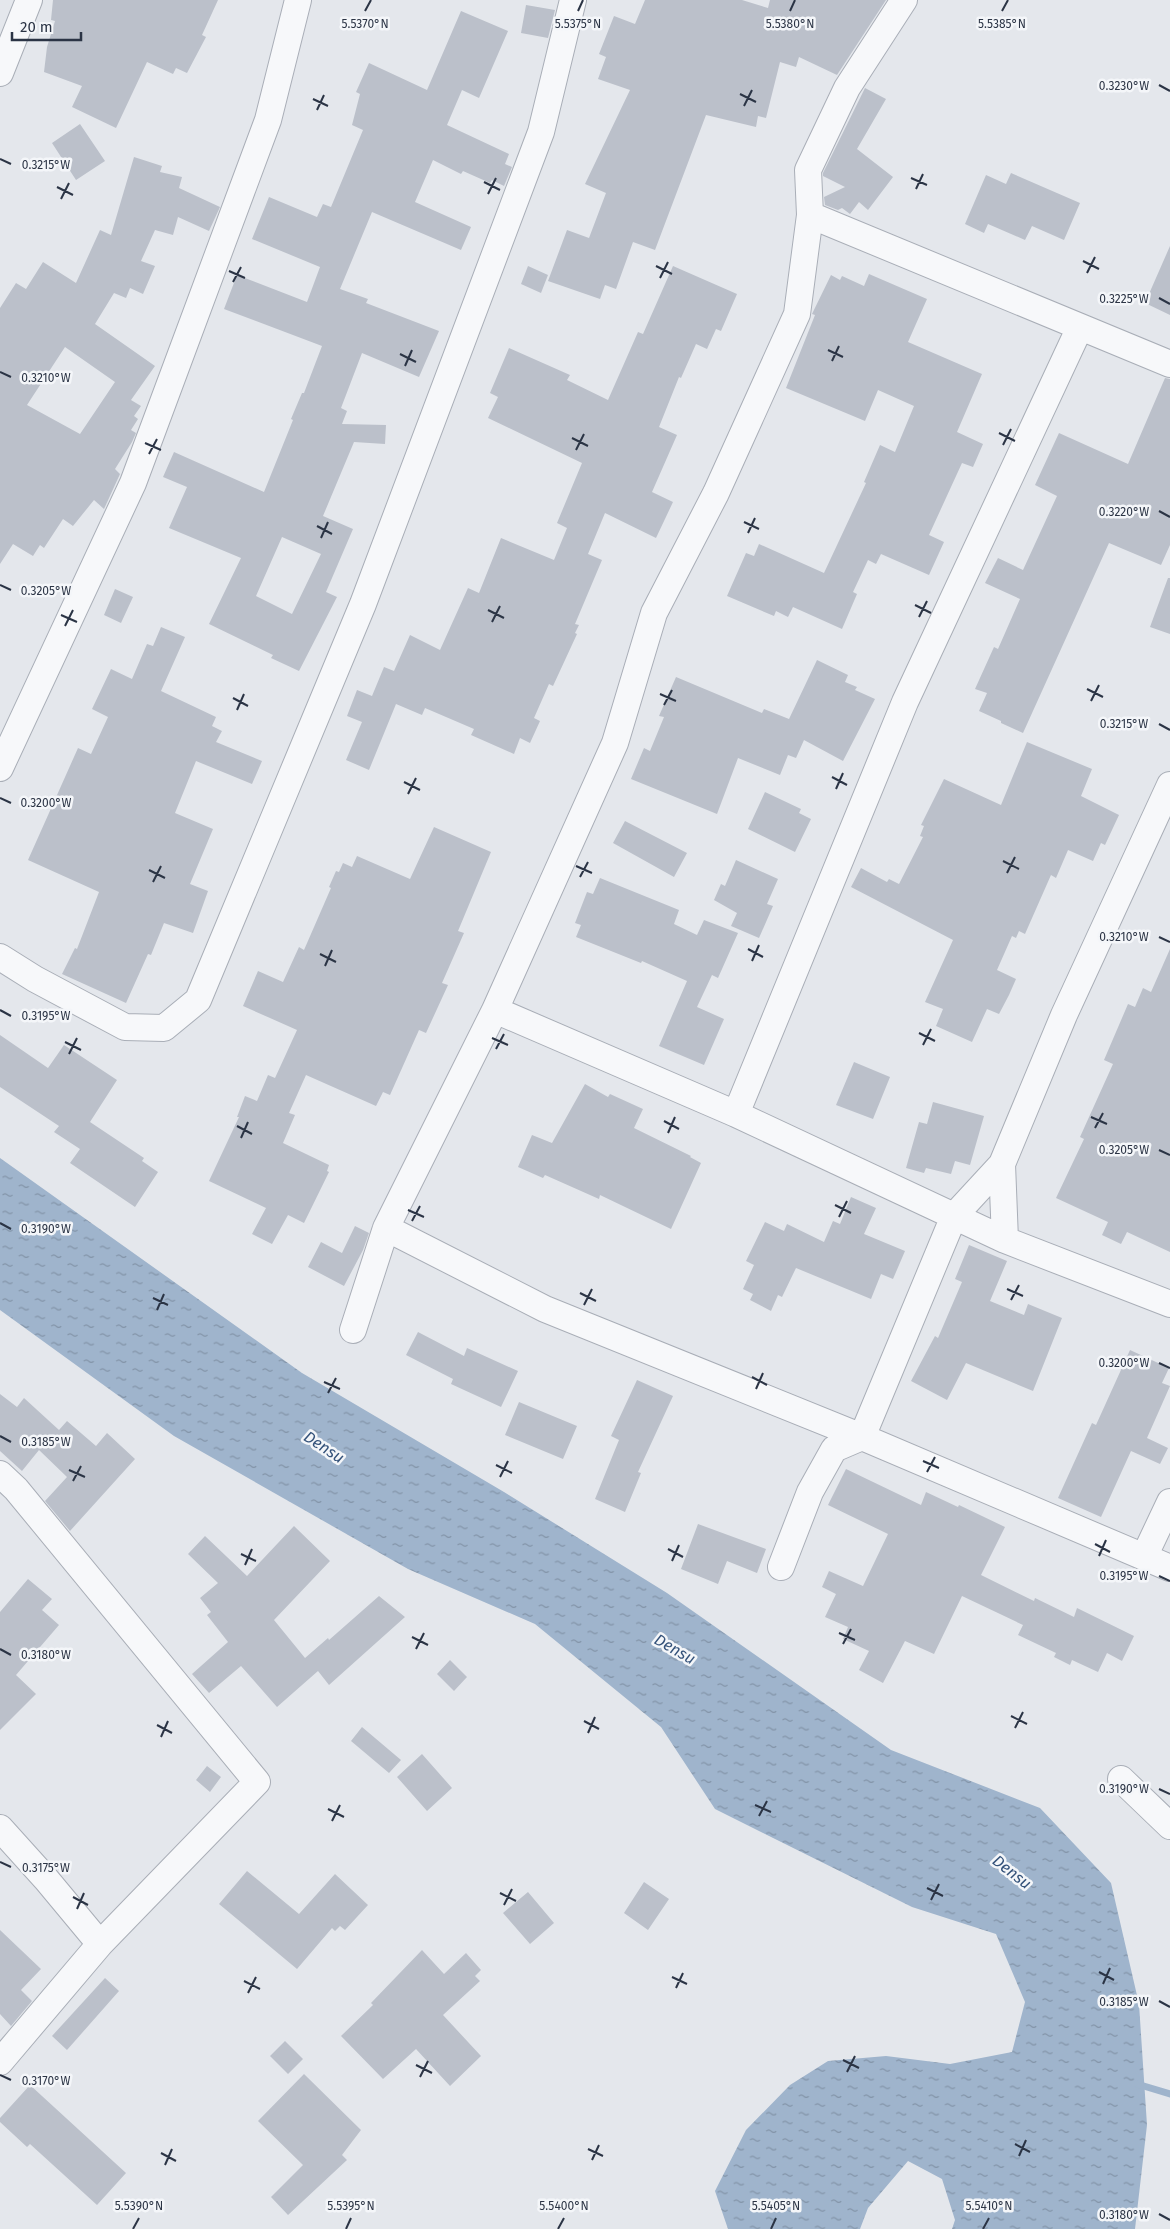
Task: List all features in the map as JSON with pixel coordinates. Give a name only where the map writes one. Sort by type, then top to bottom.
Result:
[{"type":"street","points":[[0,73],[28,0]]},
{"type":"street","points":[[0,768],[9,724],[133,483],[268,120],[298,0]]},
{"type":"street","points":[[0,957],[35,979],[125,1027],[164,1028],[198,1000],[363,604],[541,132],[572,0]]},
{"type":"street","points":[[353,1330],[386,1228],[495,1010],[615,742],[654,613],[716,493],[796,314],[810,215],[808,170],[847,88],[904,0]]},
{"type":"street","points":[[810,215],[1170,364]]},
{"type":"street","points":[[736,1114],[905,702],[1080,327]]},
{"type":"street","points":[[781,1567],[810,1492],[834,1449],[862,1437],[954,1216],[1002,1164],[1064,1015],[1170,785]]},
{"type":"street","points":[[495,1010],[736,1114],[1005,1240],[1170,1304]]},
{"type":"street","points":[[1002,1164],[1005,1240]]},
{"type":"street","points":[[386,1228],[546,1309],[862,1437],[1170,1568]]},
{"type":"street","points":[[0,1474],[16,1489],[257,1782],[100,1944],[0,2062]]},
{"type":"street","points":[[1144,1557],[1170,1502]]},
{"type":"street","points":[[1121,1779],[1170,1826]]},
{"type":"street","points":[[0,1828],[46,1879],[100,1944]]},
{"type":"water","name":"Densu","points":[[0,1158],[302,1373],[504,1492],[667,1593],[891,1750],[1040,1808],[1111,1883],[1139,2004],[1147,2125],[1135,2229],[952,2229],[955,2220],[942,2179],[908,2161],[868,2208],[860,2229],[728,2229],[715,2191],[746,2130],[790,2085],[828,2061],[886,2056],[950,2064],[1012,2052],[1025,2002],[996,1934],[912,1907],[715,1809],[661,1727],[535,1624],[408,1569],[174,1436],[0,1310]]},
{"type":"building","points":[[53,0],[218,0],[202,35],[206,37],[187,73],[176,68],[173,74],[147,62],[116,128],[72,107],[82,86],[44,72],[47,47],[55,21],[51,20]]},
{"type":"building","points":[[645,0],[742,0],[768,8],[770,0],[886,0],[837,75],[799,57],[796,67],[780,62],[766,118],[758,116],[756,127],[706,115],[655,250],[633,242],[616,289],[605,285],[600,299],[548,281],[567,230],[589,238],[606,193],[585,184],[630,90],[598,79],[606,57],[599,54],[614,16],[635,24]]},
{"type":"building","points":[[526,5],[555,10],[548,38],[521,33]]},
{"type":"building","points":[[461,11],[508,31],[479,98],[462,90],[447,125],[509,154],[505,164],[512,167],[504,186],[492,180],[490,183],[463,171],[461,174],[433,160],[415,202],[471,227],[461,250],[372,212],[340,289],[368,299],[366,303],[439,331],[419,377],[362,353],[341,408],[347,411],[342,424],[386,425],[385,444],[354,442],[323,516],[353,529],[326,592],[337,597],[299,671],[271,658],[273,655],[209,624],[241,558],[169,528],[187,487],[163,477],[174,452],[264,492],[293,420],[291,419],[302,393],[304,393],[322,346],[224,309],[237,275],[307,302],[320,267],[252,239],[269,197],[317,217],[323,204],[331,207],[363,130],[352,125],[360,94],[356,92],[369,63],[427,90]],"holes":[[[282,537],[321,554],[292,614],[256,596]]]},
{"type":"building","points":[[865,88],[886,99],[857,149],[893,177],[868,210],[859,202],[850,214],[842,208],[838,210],[825,205],[824,197],[845,187],[823,176],[823,173]]},
{"type":"building","points":[[80,124],[105,161],[76,180],[52,143]]},
{"type":"building","points":[[134,157],[162,166],[160,172],[182,177],[179,188],[220,207],[209,231],[178,217],[173,235],[155,230],[141,261],[155,266],[143,294],[130,288],[126,298],[114,293],[95,324],[155,366],[131,400],[141,406],[134,416],[138,419],[131,430],[136,433],[115,469],[120,474],[104,509],[94,500],[73,526],[63,519],[44,548],[40,545],[33,556],[13,544],[0,564],[0,308],[16,283],[26,289],[43,262],[76,283],[100,230],[111,235]],"holes":[[[65,347],[115,382],[80,434],[27,405]]]},
{"type":"building","points":[[1011,173],[1080,203],[1064,240],[1032,226],[1025,240],[988,224],[984,233],[965,224],[986,175],[1006,184]]},
{"type":"building","points":[[1170,246],[1170,315],[1145,303]]},
{"type":"building","points":[[528,266],[548,275],[541,293],[521,284]]},
{"type":"building","points":[[673,266],[737,294],[721,331],[716,329],[707,349],[696,344],[681,378],[679,377],[659,427],[677,435],[652,492],[673,502],[656,538],[605,513],[588,554],[602,560],[575,624],[579,625],[575,633],[577,634],[553,686],[549,684],[534,718],[540,721],[530,743],[520,738],[514,754],[471,735],[474,729],[425,708],[422,715],[396,704],[369,770],[346,760],[362,722],[347,716],[357,690],[372,696],[384,667],[394,671],[410,635],[440,650],[468,588],[479,593],[501,538],[554,560],[567,528],[557,523],[582,463],[488,418],[498,397],[490,393],[509,348],[570,375],[567,380],[608,400],[638,332],[643,334]]},
{"type":"building","points":[[869,274],[927,299],[908,342],[982,374],[957,432],[983,444],[973,467],[962,463],[929,535],[944,542],[929,575],[881,554],[876,564],[868,560],[853,592],[857,594],[842,629],[793,607],[788,617],[776,611],[774,616],[727,596],[746,553],[754,556],[759,544],[824,573],[866,483],[864,482],[880,445],[895,452],[914,406],[878,390],[865,421],[786,388],[815,315],[812,314],[831,275],[840,280],[842,276],[864,286]]},
{"type":"building","points":[[1165,378],[1170,379],[1170,545],[1161,565],[1109,543],[1023,733],[979,711],[987,693],[975,689],[994,647],[998,649],[1020,599],[985,583],[998,558],[1023,570],[1057,496],[1035,485],[1059,433],[1128,464]]},
{"type":"building","points":[[1168,578],[1170,578],[1170,634],[1150,627]]},
{"type":"building","points":[[115,589],[133,597],[121,623],[104,615]]},
{"type":"building","points":[[161,627],[185,637],[161,691],[216,717],[212,726],[222,731],[216,742],[262,761],[252,784],[196,761],[175,813],[213,829],[190,884],[208,891],[193,933],[164,923],[151,955],[148,954],[126,1003],[62,974],[75,948],[77,949],[99,892],[28,860],[78,748],[91,754],[108,717],[92,709],[111,669],[132,679],[147,644],[153,646]]},
{"type":"building","points":[[817,660],[848,675],[845,682],[857,687],[855,690],[875,699],[843,761],[804,740],[796,758],[788,755],[780,775],[738,758],[717,814],[631,779],[644,748],[650,751],[664,717],[659,716],[676,677],[762,713],[764,709],[789,719]]},
{"type":"building","points":[[1027,742],[1092,769],[1081,796],[1119,815],[1105,845],[1101,843],[1093,861],[1068,850],[1056,878],[1051,875],[1025,934],[1019,931],[1016,938],[1012,936],[997,970],[1016,979],[1009,995],[999,1014],[987,1009],[972,1042],[936,1026],[943,1009],[925,1002],[953,940],[851,887],[861,868],[887,882],[889,879],[899,884],[923,837],[920,836],[924,826],[921,825],[944,779],[1001,805]]},
{"type":"building","points":[[765,792],[801,809],[799,813],[811,819],[795,852],[748,829]]},
{"type":"building","points":[[625,821],[687,853],[674,877],[613,843]]},
{"type":"building","points":[[434,827],[491,852],[458,931],[464,933],[442,983],[448,985],[426,1033],[419,1030],[390,1095],[383,1092],[376,1106],[306,1075],[289,1113],[295,1115],[283,1143],[329,1165],[327,1171],[329,1172],[304,1223],[288,1215],[272,1244],[252,1234],[266,1208],[209,1181],[239,1117],[237,1117],[245,1096],[257,1101],[268,1075],[275,1078],[297,1030],[243,1006],[258,971],[283,982],[299,947],[304,950],[331,888],[329,887],[336,871],[339,872],[343,863],[352,867],[357,856],[410,879]]},
{"type":"building","points":[[736,860],[778,879],[767,904],[773,906],[759,938],[731,926],[737,913],[714,900],[721,884],[725,886]]},
{"type":"building","points":[[600,878],[679,910],[674,924],[697,935],[704,920],[738,933],[718,978],[712,975],[697,1007],[724,1019],[704,1065],[659,1046],[687,981],[642,961],[641,963],[576,937],[581,925],[575,923],[587,892],[593,894]]},
{"type":"building","points":[[1170,949],[1170,1252],[1127,1232],[1121,1244],[1102,1235],[1108,1222],[1056,1198],[1084,1139],[1080,1137],[1113,1064],[1104,1060],[1128,1004],[1135,1007],[1143,988],[1151,992]]},
{"type":"building","points":[[0,1035],[48,1068],[64,1045],[117,1080],[90,1122],[144,1158],[142,1161],[158,1172],[135,1207],[70,1163],[80,1149],[54,1132],[59,1126],[0,1087]]},
{"type":"building","points":[[854,1062],[890,1077],[873,1119],[836,1105]]},
{"type":"building","points":[[585,1084],[608,1097],[610,1094],[643,1109],[634,1128],[691,1156],[701,1163],[671,1229],[600,1195],[599,1199],[545,1175],[543,1178],[518,1167],[532,1135],[552,1143]]},
{"type":"building","points":[[933,1102],[984,1116],[970,1165],[955,1161],[951,1174],[926,1168],[924,1173],[906,1168],[919,1122],[927,1124]]},
{"type":"building","points":[[851,1197],[876,1208],[864,1234],[905,1251],[893,1279],[881,1274],[871,1299],[796,1268],[782,1297],[778,1295],[771,1311],[750,1300],[753,1294],[743,1289],[754,1265],[746,1261],[765,1222],[784,1231],[787,1224],[824,1242],[833,1221],[840,1224]]},
{"type":"building","points":[[355,1226],[369,1233],[363,1250],[344,1286],[308,1267],[321,1242],[342,1253]]},
{"type":"building","points":[[969,1245],[1007,1261],[990,1301],[1024,1315],[1028,1304],[1062,1318],[1033,1391],[966,1363],[947,1400],[911,1381],[935,1336],[938,1338],[962,1282],[955,1279]]},
{"type":"building","points":[[418,1332],[464,1356],[467,1348],[518,1371],[501,1407],[451,1384],[453,1379],[406,1355]]},
{"type":"building","points":[[1130,1350],[1169,1368],[1162,1383],[1170,1386],[1147,1438],[1168,1448],[1160,1464],[1131,1451],[1101,1517],[1058,1498],[1092,1423],[1096,1425]]},
{"type":"building","points":[[637,1380],[673,1396],[638,1472],[641,1473],[625,1512],[595,1499],[619,1440],[611,1436]]},
{"type":"building","points":[[0,1394],[17,1407],[24,1398],[59,1430],[67,1421],[96,1446],[107,1433],[135,1459],[70,1531],[45,1501],[67,1477],[39,1450],[22,1471],[0,1451]]},
{"type":"building","points":[[519,1402],[577,1426],[563,1459],[505,1435]]},
{"type":"building","points":[[846,1469],[921,1505],[926,1492],[1005,1527],[981,1575],[1034,1601],[1035,1598],[1074,1617],[1077,1608],[1134,1636],[1122,1661],[1107,1653],[1098,1672],[1072,1660],[1070,1665],[1054,1657],[1056,1653],[1018,1635],[1023,1625],[962,1596],[934,1654],[905,1641],[883,1683],[859,1670],[869,1651],[843,1639],[848,1627],[825,1617],[836,1594],[822,1587],[829,1571],[863,1586],[888,1534],[828,1505]]},
{"type":"building","points":[[698,1524],[766,1549],[757,1573],[727,1561],[718,1584],[681,1569]]},
{"type":"building","points":[[294,1526],[330,1561],[274,1620],[305,1658],[328,1638],[329,1640],[379,1596],[405,1617],[329,1685],[318,1671],[277,1707],[241,1666],[209,1693],[192,1674],[228,1642],[207,1615],[211,1612],[200,1598],[218,1583],[188,1554],[205,1536],[247,1576]]},
{"type":"building","points":[[28,1579],[52,1599],[42,1610],[59,1625],[16,1675],[36,1694],[0,1730],[0,1612]]},
{"type":"building","points":[[450,1660],[467,1677],[454,1691],[437,1674]]},
{"type":"building","points":[[362,1727],[401,1760],[389,1773],[351,1741]]},
{"type":"building","points":[[422,1754],[452,1788],[427,1811],[397,1777]]},
{"type":"building","points":[[207,1766],[221,1777],[210,1792],[196,1780]]},
{"type":"building","points":[[247,1871],[299,1914],[335,1874],[368,1905],[345,1930],[340,1926],[335,1931],[332,1928],[297,1969],[219,1904]]},
{"type":"building","points":[[644,1882],[669,1899],[648,1930],[624,1913]]},
{"type":"building","points":[[528,1892],[554,1923],[530,1944],[503,1913]]},
{"type":"building","points":[[0,1930],[41,1969],[21,1990],[32,2001],[11,2026],[0,2014]]},
{"type":"building","points":[[422,1950],[444,1974],[466,1953],[481,1970],[475,1976],[480,1981],[443,2015],[481,2056],[450,2086],[416,2049],[383,2079],[341,2036],[373,2005],[371,2003]]},
{"type":"building","points":[[105,1978],[119,1991],[67,2050],[52,2036]]},
{"type":"building","points":[[285,2041],[303,2059],[288,2074],[270,2056]]},
{"type":"building","points":[[304,2074],[361,2130],[342,2155],[347,2160],[288,2215],[271,2197],[303,2165],[258,2121]]},
{"type":"building","points":[[30,2085],[126,2173],[97,2205],[30,2144],[27,2147],[0,2122],[0,2118]]},
{"type":"waterway","points":[[1137,2084],[1170,2094]]}]
